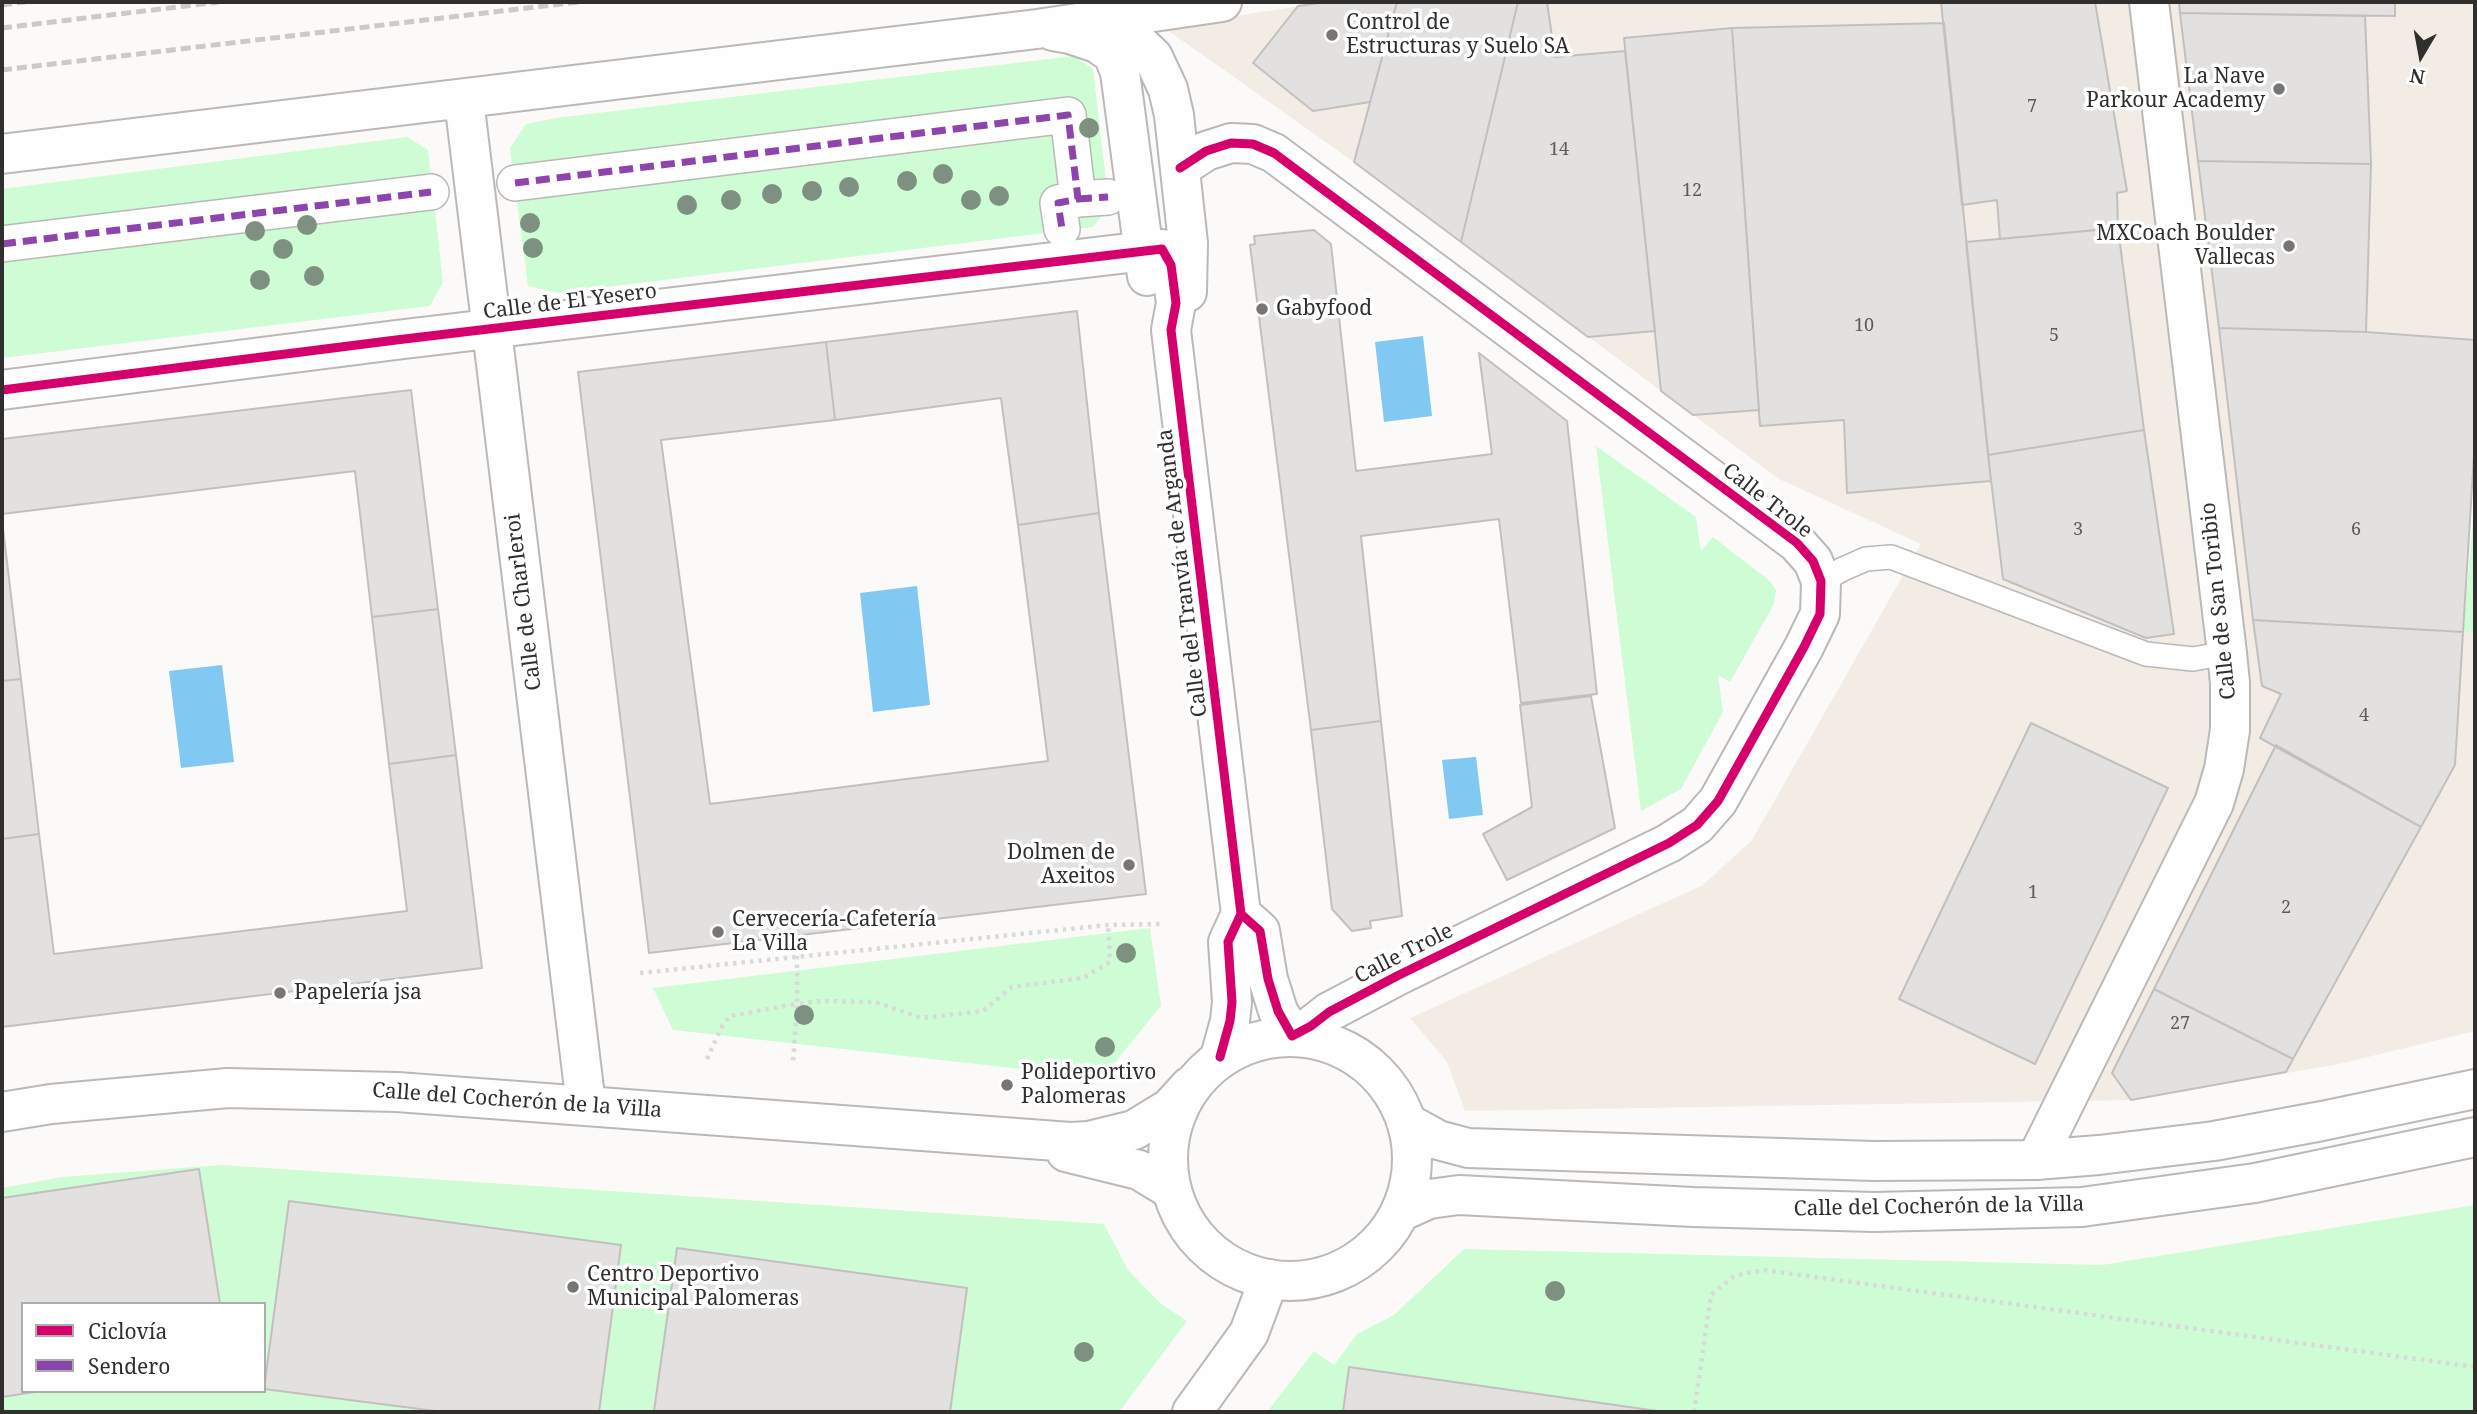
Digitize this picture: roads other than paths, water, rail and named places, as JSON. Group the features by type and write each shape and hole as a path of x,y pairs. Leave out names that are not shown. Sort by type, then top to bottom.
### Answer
{"street":[{"path":"2,154 1037,29 1222,2"},
{"name":"Calle de San Toribio","path":"2036,1160 2214,803 2224,769 2230,730 2227,653 2148,2"},
{"path":"1091,21 1114,27 1133,38 1153,57 1168,89 1180,168 1188,243 1189,284 1185,304 1171,330"},
{"path":"1037,29 1070,34 1097,43 1113,54 1122,84 1144,252"},
{"name":"Calle de Charleroi","path":"464,100 586,1105"},
{"path":"515,183 1068,116 1083,208"},
{"name":"Calle Trole","path":"1180,168 1206,151 1231,143 1253,144 1274,153 1797,543 1813,561 1821,582 1820,614 1804,648 1718,800 1697,825 1669,843 1398,976 1329,1012 1292,1036"},
{"path":"2,244 431,192"},
{"name":"Calle del Tranvía de Arganda","path":"1144,252 1162,249 1171,265 1175,303 1171,330 1241,915 1228,942 1232,1002 1220,1057"},
{"name":"Calle de El Yesero","path":"2,390 1144,252"},
{"path":"1241,915 1260,931 1268,979 1278,1011 1292,1036"},
{"path":"1292,1036 1326,1041 1362,1060 1389,1088 1407,1123 1412,1153 1410,1183 1401,1212 1378,1244 1346,1267 1309,1280 1269,1279 1230,1266 1197,1240 1176,1205 1167,1164 1172,1123 1190,1086 1220,1057 1242,1045 1292,1036"},
{"name":"Calle del Cocherón de la Villa","path":"2,1112 51,1104 228,1088 397,1092 1088,1141 1134,1130 1170,1108 1190,1086"},
{"path":"1407,1123 1438,1140 1479,1149 1874,1161 2036,1160 2214,1141 2475,1088"},
{"name":"Calle del Cocherón de la Villa","path":"1401,1212 1429,1199 1459,1195 1693,1208 1874,1212 2082,1207 2255,1183 2475,1137"},
{"name":"Calle del Cocherón de la Villa","path":"1032,1139 1052,1150 1139,1170 1172,1190"},
{"path":"1192,1412 1249,1333 1269,1279"}],"lane":[{"path":"1821,582 1866,559 1891,557 2146,654 2193,659 2227,653"}],"water":[{"path":"1423,336 1432,416 1384,422 1375,342"},
{"path":"917,586 930,705 873,712 860,593"},
{"path":"222,665 234,762 181,768 169,671"},
{"path":"1476,757 1483,815 1449,819 1442,760"}],"railway":[{"path":"2,5 25,2"},
{"path":"2,28 219,2"},
{"path":"2,70 578,2"}],"place":[{"name":"Control de Estructuras y Suelo SA","path":"1332,35"},
{"name":"La Nave Parkour Academy","path":"2279,89"},
{"name":"MXCoach Boulder Vallecas","path":"2289,246"},
{"name":"Gabyfood","path":"1262,309"},
{"name":"Dolmen de Axeitos","path":"1129,865"},
{"name":"Cervecería-Cafetería La Villa","path":"718,932"},
{"name":"Papelería jsa","path":"280,993"},
{"name":"Polideportivo Palomeras","path":"1007,1085"},
{"name":"Centro Deportivo Municipal Palomeras","path":"573,1287"}]}
